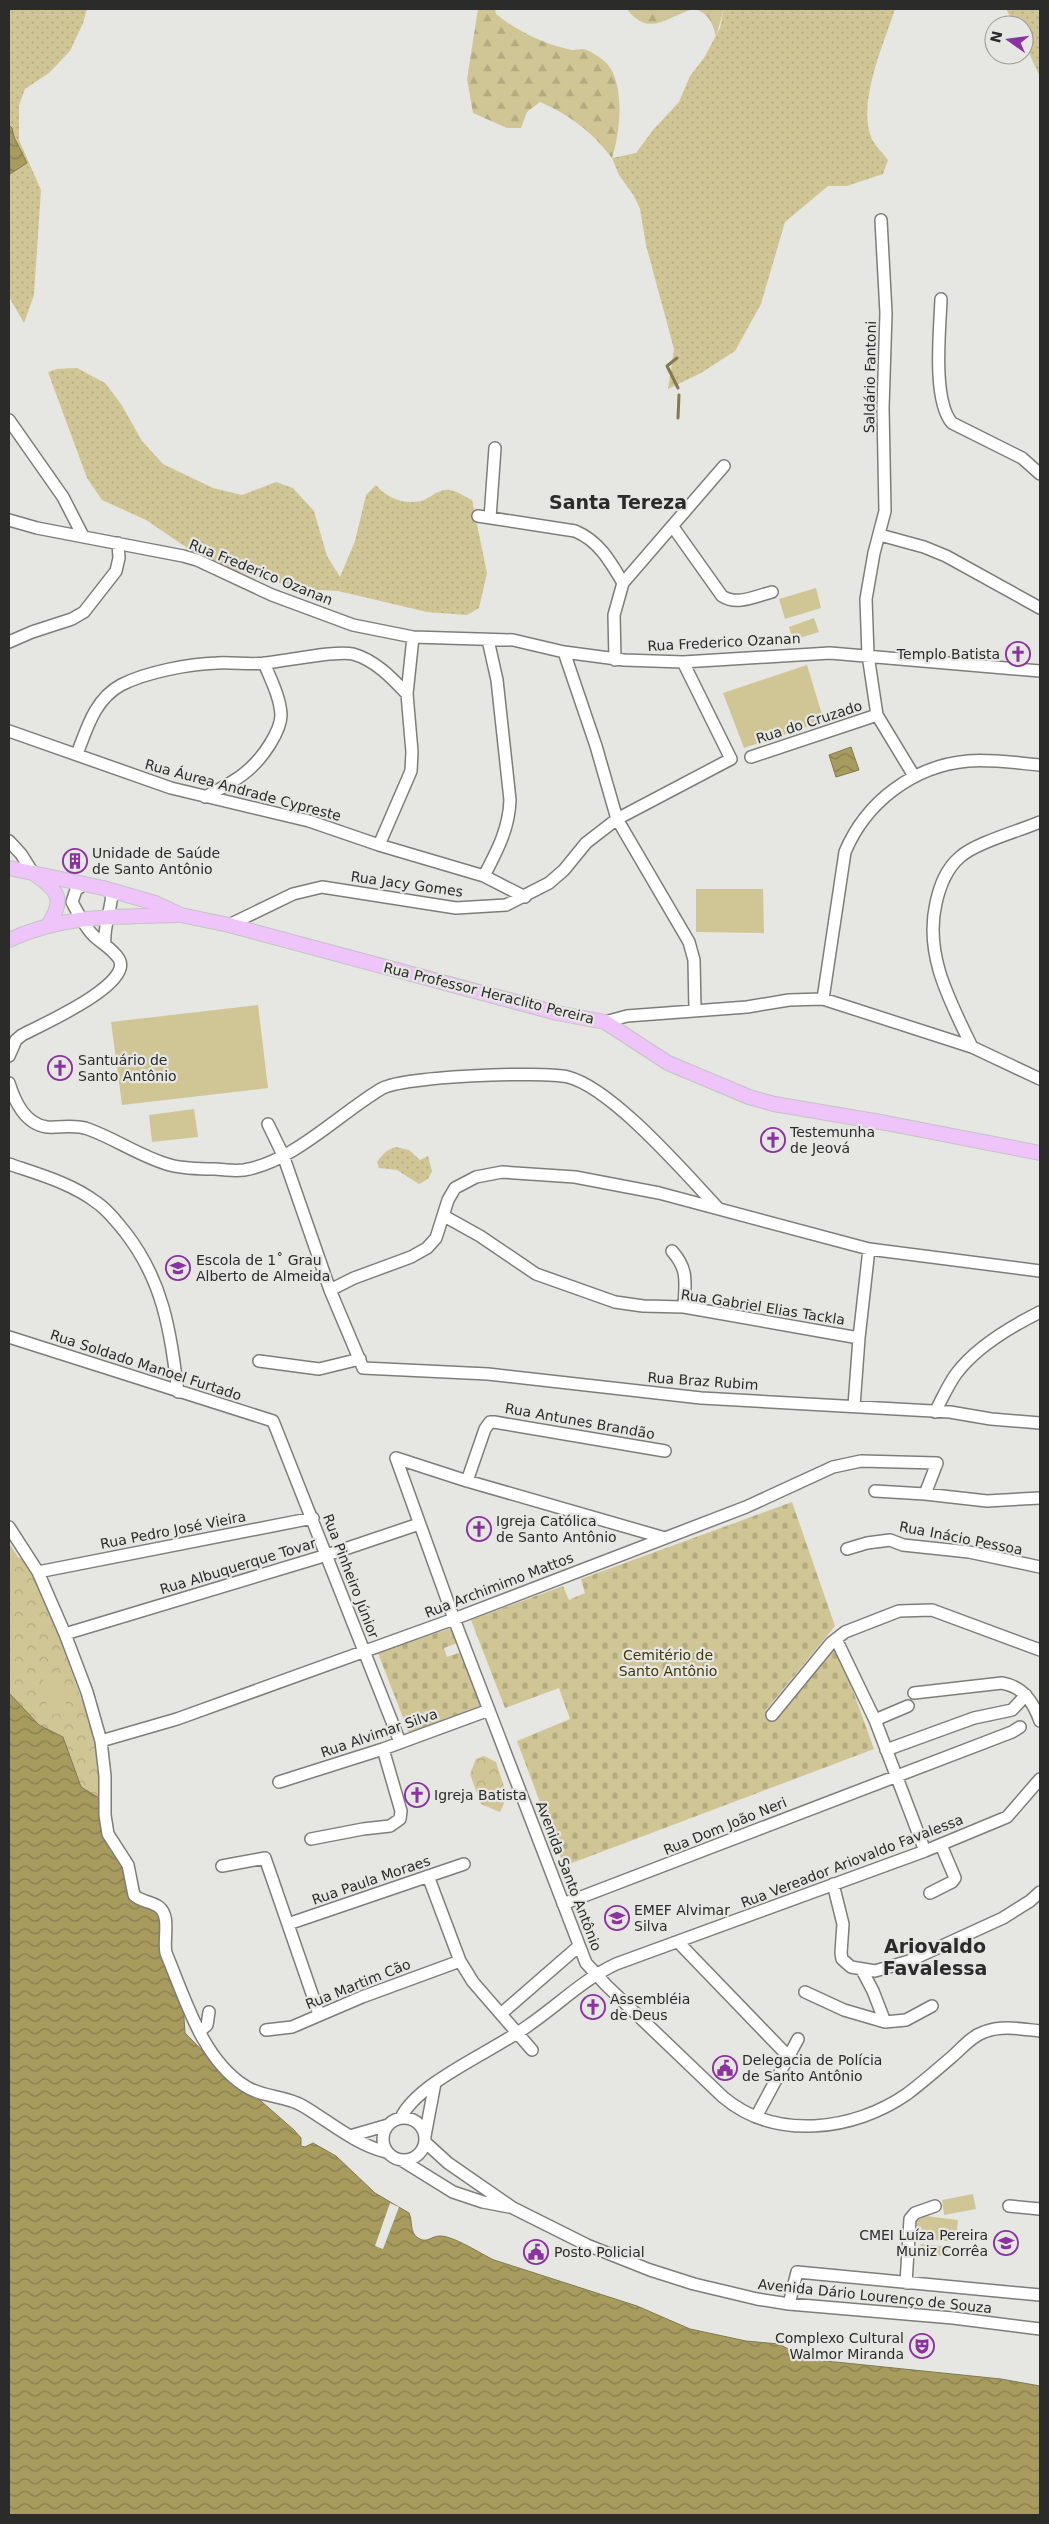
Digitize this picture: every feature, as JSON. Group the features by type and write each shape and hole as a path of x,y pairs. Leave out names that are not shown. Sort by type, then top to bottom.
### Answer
{"main road":[{"name":"Rua Professor Heraclito Pereira","path":"9,868 112,891 155,904 181,915 229,925 557,1013 604,1022"},
{"path":"33,873 50,885 56,893 57,912 49,924"},
{"path":"9,940 49,924 82,919 108,916 181,915"},
{"path":"604,1022 668,1063 749,1097 774,1104 886,1123 1040,1153"}],"street":[{"name":"Saldário Fantoni","path":"878,715 868,655 866,598 874,553 885,511 883,408 886,313 882,220"},
{"path":"942,299 939,355 942,407 946,416 952,423 1022,458 1040,474"},
{"path":"9,420 63,497 83,536"},
{"path":"490,518 495,448"},
{"path":"615,660 614,615 623,583 724,466"},
{"path":"478,516 575,531 587,536 602,550 623,583"},
{"name":"Rua Frederico Ozanan","path":"9,520 198,560 272,596 353,625 412,638 513,640 564,652 615,660 684,662 830,653 868,655 913,662 1040,671"},
{"path":"673,527 722,596 730,601 740,601 772,592"},
{"path":"880,535 924,547 946,556 1040,608"},
{"path":"9,642 32,632 72,619 84,612 116,572 119,558 118,543"},
{"path":"379,845 410,771 412,752 407,694 412,638"},
{"path":"484,876 504,835 509,818 510,800 497,680 488,640"},
{"path":"564,652 596,746 617,819 689,942 694,960 695,1010"},
{"path":"77,754 96,709 121,686 178,668 216,663 264,663 352,654 369,661 390,676 407,694"},
{"name":"Rua Jacy Gomes","path":"229,925 294,894 322,887 456,908 506,905 525,897 549,883 564,870 586,843 617,819 731,758 684,662"},
{"path":"205,797 230,784 258,763 276,735 281,716 276,694 264,663"},
{"path":"878,715 914,776"},
{"name":"Rua do Cruzado","path":"751,757 878,715"},
{"name":"Rua Áurea Andrade Cypreste","path":"9,731 171,788 309,821 379,845 484,876 525,897"},
{"path":"823,999 842,871 851,839 882,798 914,776 940,766 969,761 1040,765"},
{"path":"972,1047 935,959 932,921 939,890 944,875 961,856 1040,822"},
{"path":"9,841 21,854 33,873"},
{"path":"9,1056 16,1040 22,1034 88,999 119,975 122,966 118,958 105,944 93,935 72,902 76,890 83,885"},
{"path":"105,944 104,933 112,891"},
{"name":"Rua Professor Heraclito Pereira","path":"604,1022 627,1016 695,1010 718,1010 789,1000 823,999 972,1047 1040,1079"},
{"path":"9,1083 18,1106 37,1124 48,1127 70,1126 86,1128 147,1157 172,1165 187,1168 245,1170 283,1155 381,1089 396,1083 517,1073 568,1077 587,1084 602,1094 669,1156 718,1208"},
{"path":"268,1124 283,1155 330,1290 362,1363"},
{"path":"9,1164 72,1188 98,1203 138,1249 157,1284 162,1300 171,1338 178,1392"},
{"path":"330,1290 411,1257 427,1248 436,1238 448,1200 455,1188 476,1177 502,1172 575,1177 659,1193 869,1249 1040,1271"},
{"name":"Rua Gabriel Elias Tackla","path":"444,1216 480,1236 536,1274 615,1302 643,1306 684,1307 859,1338"},
{"path":"854,1406 869,1249"},
{"path":"672,1251 682,1262 685,1276 684,1307"},
{"path":"935,1412 956,1375 968,1360 981,1348 1023,1320 1040,1312"},
{"name":"Rua Soldado Manoel Furtado","path":"9,1337 274,1421"},
{"name":"Rua Braz Rubim","path":"259,1361 319,1369 362,1363 488,1374 701,1398 854,1406 1040,1423"},
{"name":"Rua Pinheiro Júnior","path":"274,1421 400,1742"},
{"name":"Rua Antunes Brandão","path":"467,1482 485,1429 490,1422 519,1425 665,1452"},
{"name":"Avenida Santo Antônio","path":"467,1482 396,1458 454,1619 586,1963 723,2097 740,2109 768,2122 800,2126 836,2123 863,2116 907,2093 978,2034 1004,2028 1040,2031"},
{"name":"Rua Archimimo Mattos","path":"101,1741 177,1719 454,1619 746,1507 833,1467 861,1461 937,1463 925,1494"},
{"path":"467,1482 665,1538"},
{"path":"874,1491 925,1494 987,1501 1040,1498"},
{"name":"Rua Pedro José Vieira","path":"38,1572 313,1518"},
{"name":"Rua Albuquerque Tovar","path":"65,1634 327,1555 419,1524"},
{"path":"9,1527 38,1572 65,1634 86,1692 101,1741 107,1794 105,1815 108,1834 128,1865 134,1896 161,1908 164,1914 166,1953 200,2031 217,2059 244,2086 255,2091 290,2098 369,2147 386,2152 394,2158 403,2161 418,2155 425,2139 435,2083"},
{"name":"Rua Inácio Pessoa","path":"847,1549 867,1543 890,1540 903,1545 969,1552 1040,1567"},
{"path":"772,1715 836,1639 845,1632 886,1614 921,1608 944,1613 1040,1650"},
{"path":"836,1639 875,1720 898,1776 924,1851"},
{"path":"914,1693 1002,1683 1016,1687 1026,1694 1040,1721"},
{"path":"886,1750 974,1718 1012,1710 1026,1694"},
{"path":"875,1720 908,1706"},
{"name":"Rua Alvimar Silva","path":"279,1782 383,1749 489,1710"},
{"name":"Rua Dom João Neri","path":"563,1904 707,1850 839,1797 956,1756 1020,1727"},
{"path":"311,1839 363,1828 390,1826 400,1819 397,1797 383,1749"},
{"name":"Rua Vereador Ariovaldo Favalessa","path":"401,2118 411,2101 435,2083 522,2030 596,1974 616,1964 941,1845 1007,1817 1040,1778"},
{"path":"930,1893 952,1882 955,1878 941,1845"},
{"path":"222,1866 265,1858 319,2014"},
{"name":"Rua Paula Moraes","path":"288,1924 464,1864"},
{"path":"428,1876 460,1961 473,1982 502,2013 522,2030 532,2050"},
{"path":"834,1884 843,1924 842,1959 851,1967 862,1970 885,1970 909,1961 1003,1918 1030,1901 1040,1892"},
{"path":"678,1942 788,2056"},
{"path":"502,2013 579,1946"},
{"name":"Rua Martim Cão","path":"266,2030 292,2027 319,2014 460,1961"},
{"path":"862,1970 873,1991 885,2022"},
{"path":"805,1992 844,2010 885,2022 906,2020 932,2006"},
{"path":"200,2031 207,2025 209,2012"},
{"path":"756,2117 798,2039"},
{"path":"350,2136 401,2118 418,2123 425,2139"},
{"path":"386,2152 382,2138 388,2124"},
{"name":"Avenida Dário Lourenço de Souza","path":"425,2139 448,2163 513,2208 587,2245 650,2270 723,2291 789,2304 953,2318 1040,2329"},
{"name":"Avenida Dário Lourenço de Souza","path":"403,2161 454,2192 483,2202 513,2208"},
{"path":"906,2283 910,2219 915,2213 934,2206"},
{"path":"1009,2206 1040,2209"},
{"path":"789,2304 797,2272 1040,2295"}],"green space":[{"path":"9,9 87,9 83,23 70,51 49,73 25,89 19,105 19,140 41,190 34,295 24,323 9,297"},
{"path":"478,9 495,9 496,14 522,32 562,48 585,50 603,60 611,69 619,93 619,121 612,158 597,140 580,125 540,102 527,112 521,128 507,128 473,113 467,79"},
{"path":"627,9 693,9 658,23 650,24 635,18"},
{"path":"695,9 724,9 716,36 709,19 704,13"},
{"path":"724,9 895,9 874,71 870,88 867,120 871,137 888,160 883,174 847,186 828,186 785,222 761,304 735,351 701,373 668,389 674,349 646,245 640,209 634,196 619,175 612,158 636,153 653,130 679,102 690,76 704,58 720,28"},
{"path":"1006,9 1040,9 1040,77 1034,64 1034,15 1009,15"},
{"path":"77,368 105,383 121,404 142,441 163,464 213,488 242,495 276,482 293,488 314,511 327,556 340,577 355,541 366,495 376,485 385,494 402,501 421,501 446,490 472,500 487,573 479,608 467,615 427,612 338,591 301,589 211,564 146,520 102,500 87,478 48,372 57,369"},
{"path":"816,588 821,608 785,619 779,599"},
{"path":"814,618 819,632 793,640 789,627"},
{"path":"807,665 824,721 744,748 723,693"},
{"path":"696,889 763,889 764,933 696,932"},
{"path":"258,1005 268,1088 122,1105 111,1022"},
{"path":"194,1109 198,1137 152,1142 149,1115"},
{"path":"396,1147 409,1150 420,1160 428,1156 432,1171 428,1179 419,1184 397,1170 379,1168 377,1162 381,1157 387,1151"},
{"name":"Cemitério de Santo Antônio","path":"792,1502 835,1626 766,1710 773,1718 836,1644 874,1749 564,1866 517,1741 570,1719 559,1688 505,1708 471,1620 563,1586 569,1600 585,1593 581,1579"},
{"path":"9,1543 18,1557 27,1561 37,1576 96,1739 101,1791 99,1798 81,1787 63,1737 39,1725 9,1693"},
{"path":"457,1626 463,1641 444,1648 447,1657 467,1650 485,1704 409,1733 378,1653"},
{"path":"63,1676 67,1713 48,1715 43,1678"},
{"path":"484,1756 496,1762 507,1796 500,1812 481,1804 470,1774 476,1759"},
{"path":"973,2194 976,2209 944,2215 942,2200"},
{"path":"918,2215 958,2220 956,2242 916,2238"},
{"path":"920,2244 950,2247 944,2255 933,2257 924,2253"}],"water":[{"path":"9,125 27,163 10,174"},
{"path":"851,747 859,770 836,777 829,755"},
{"path":"9,1693 39,1725 63,1737 81,1787 99,1798 102,1820 121,1860 127,1881 159,1912 160,1928 183,2003 185,2033 236,2085 254,2095 294,2130 301,2138 301,2146 305,2147 313,2143 336,2156 375,2193 409,2213 413,2233 421,2240 440,2236 453,2239 494,2260 637,2306 690,2329 746,2341 779,2344 803,2357 816,2360 1001,2379 1040,2386 1040,2515 9,2515"}],"pier":[{"path":"390,2203 399,2207 383,2249 375,2246"}],"waterway":[{"path":"677,358 667,366 678,388"},
{"path":"678,418 679,395"}],"place":[{"name":"Templo Batista","path":"1018,654"},
{"name":"Unidade de Saúde de Santo Antônio","path":"75,861"},
{"name":"Santuário de Santo Antônio","path":"60,1068"},
{"name":"Testemunha de Jeová","path":"773,1140"},
{"name":"Escola de 1˚ Grau Alberto de Almeida","path":"178,1268"},
{"name":"Igreja Católica de Santo Antônio","path":"479,1529"},
{"name":"Igreja Batista","path":"417,1795"},
{"name":"EMEF Alvimar Silva","path":"617,1918"},
{"name":"Assembléia de Deus","path":"593,2007"},
{"name":"Delegacia de Polícia de Santo Antônio","path":"725,2068"},
{"name":"CMEI Luíza Pereira Muniz Corrêa","path":"1006,2243"},
{"name":"Posto Policial","path":"536,2252"},
{"name":"Complexo Cultural Walmor Miranda","path":"922,2346"}],"district":[{"name":"Santa Tereza","path":"618,502"},
{"name":"Ariovaldo Favalessa","path":"935,1957"}]}
